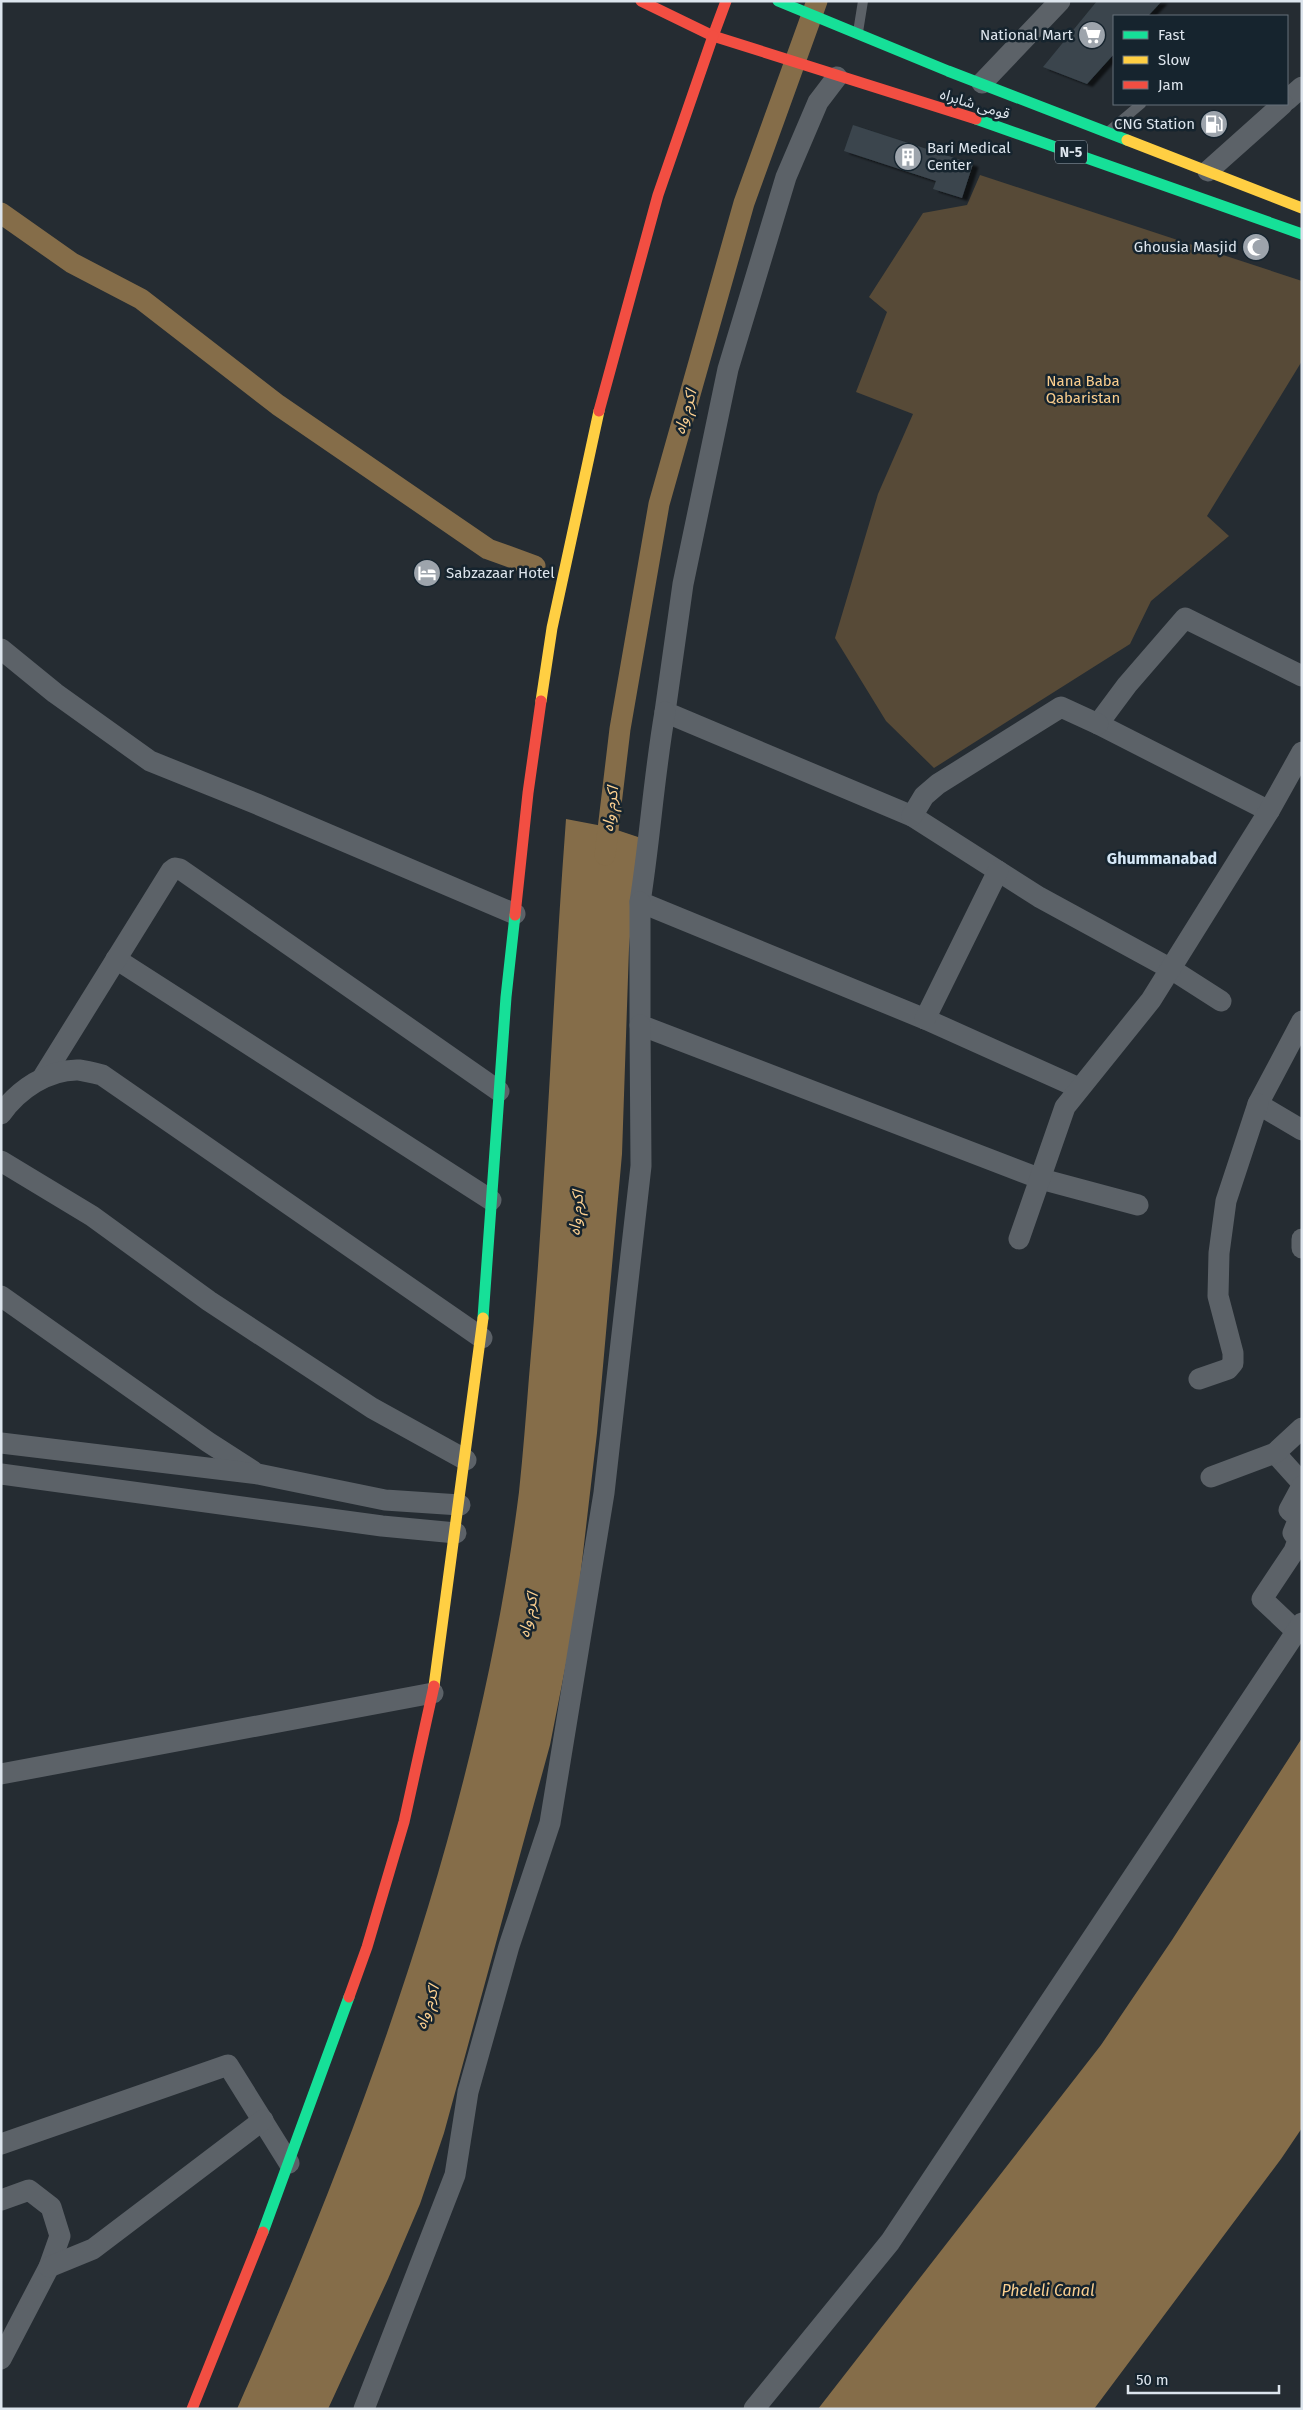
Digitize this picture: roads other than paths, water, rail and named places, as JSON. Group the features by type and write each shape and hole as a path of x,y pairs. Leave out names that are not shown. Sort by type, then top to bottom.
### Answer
{"main road":[{"name":"قومی شاہراہ","path":"641,1 713,36 837,77 998,126 1302,234"},
{"path":"192,2409 289,2163 367,1947 404,1822 433,1693 482,1338 499,1091 515,914 528,793 552,628 589,449 610,363 658,195 726,1"},
{"name":"قومی شاہراہ","path":"778,1 1302,208"},
{"path":"1130,173 1139,144"}],"street":[{"path":"982,83 1060,1"},
{"path":"364,2409 455,2175 468,2092 509,1946 550,1823 604,1492 641,1166 640,902 650,834 656,763 683,584 728,369 786,176 818,102 837,77"},
{"path":"1288,99 1302,87"},
{"path":"1208,171 1282,105"},
{"path":"1098,724 1126,685 1185,618 1302,676"},
{"path":"1,649 55,692 150,761 258,804 515,914"},
{"path":"912,816 924,796 938,784 1061,707 1269,811"},
{"path":"664,712 912,816 1038,897 1171,969 1221,1001"},
{"path":"1020,1239 1065,1107 1151,1000 1269,811 1302,752"},
{"path":"1,1114 9,1104 43,1077 171,871 175,868 499,1091"},
{"path":"925,1019 998,871"},
{"path":"640,902 925,1019 1079,1088"},
{"path":"116,959 491,1200"},
{"path":"1199,1379 1228,1369 1233,1363 1233,1353 1218,1296 1220,1253 1226,1201 1258,1104 1302,1021"},
{"path":"640,1025 1041,1179 1138,1205"},
{"path":"43,1077 78,1070 102,1074 482,1338"},
{"path":"1258,1104 1302,1130"},
{"path":"1,1161 92,1216 208,1301 372,1408 466,1460"},
{"path":"1302,1239 1302,1248"},
{"path":"1,1296 208,1442 258,1474"},
{"path":"1211,1477 1275,1453 1302,1428"},
{"path":"2,1443 258,1474 385,1500 460,1505"},
{"path":"754,2409 890,2242 1299,1628 1262,1599 1294,1551 1298,1540 1293,1533 1299,1518 1289,1510 1302,1485 1275,1453"},
{"path":"1,1474 372,1525 456,1533"},
{"path":"1,1774 433,1693"},
{"path":"1,2144 228,2064 289,2163"},
{"path":"49,2267 93,2250 263,2120"},
{"path":"1,2200 29,2190 51,2207 60,2236 49,2267 1,2359"}],"lane":[{"path":"858,33 863,1"},
{"path":"1108,132 1140,105"}],"water":[{"path":"566,819 608,827 641,838 635,879 629,948 622,1154 597,1433 576,1613 550,1745 444,2133 420,2204 388,2279 328,2409 237,2409 285,2299 330,2188 372,2075 411,1960 446,1845 476,1728 501,1610 519,1492 535,1307"},
{"name":"Pheleli Canal","path":"1302,1738 1302,2128 1281,2159 1094,2409 818,2409 1101,2045 1172,1940"}],"waterway":[{"name":"اکرم واہ","path":"605,855 620,729 659,504 744,203 817,1"},
{"path":"1,213 72,263 141,299 278,405 488,549 535,566"}],"place":[{"name":"National Mart","path":"1092,35"},
{"name":"CNG Station","path":"1214,124"},
{"name":"Bari Medical Center","path":"908,157"},
{"name":"Ghousia Masjid","path":"1256,247"},
{"name":"Sabzazaar Hotel","path":"427,573"}],"district":[{"name":"Ghummanabad","path":"1162,858"}],"park label":[{"name":"Nana Baba Qabaristan","path":"1083,390"}]}
